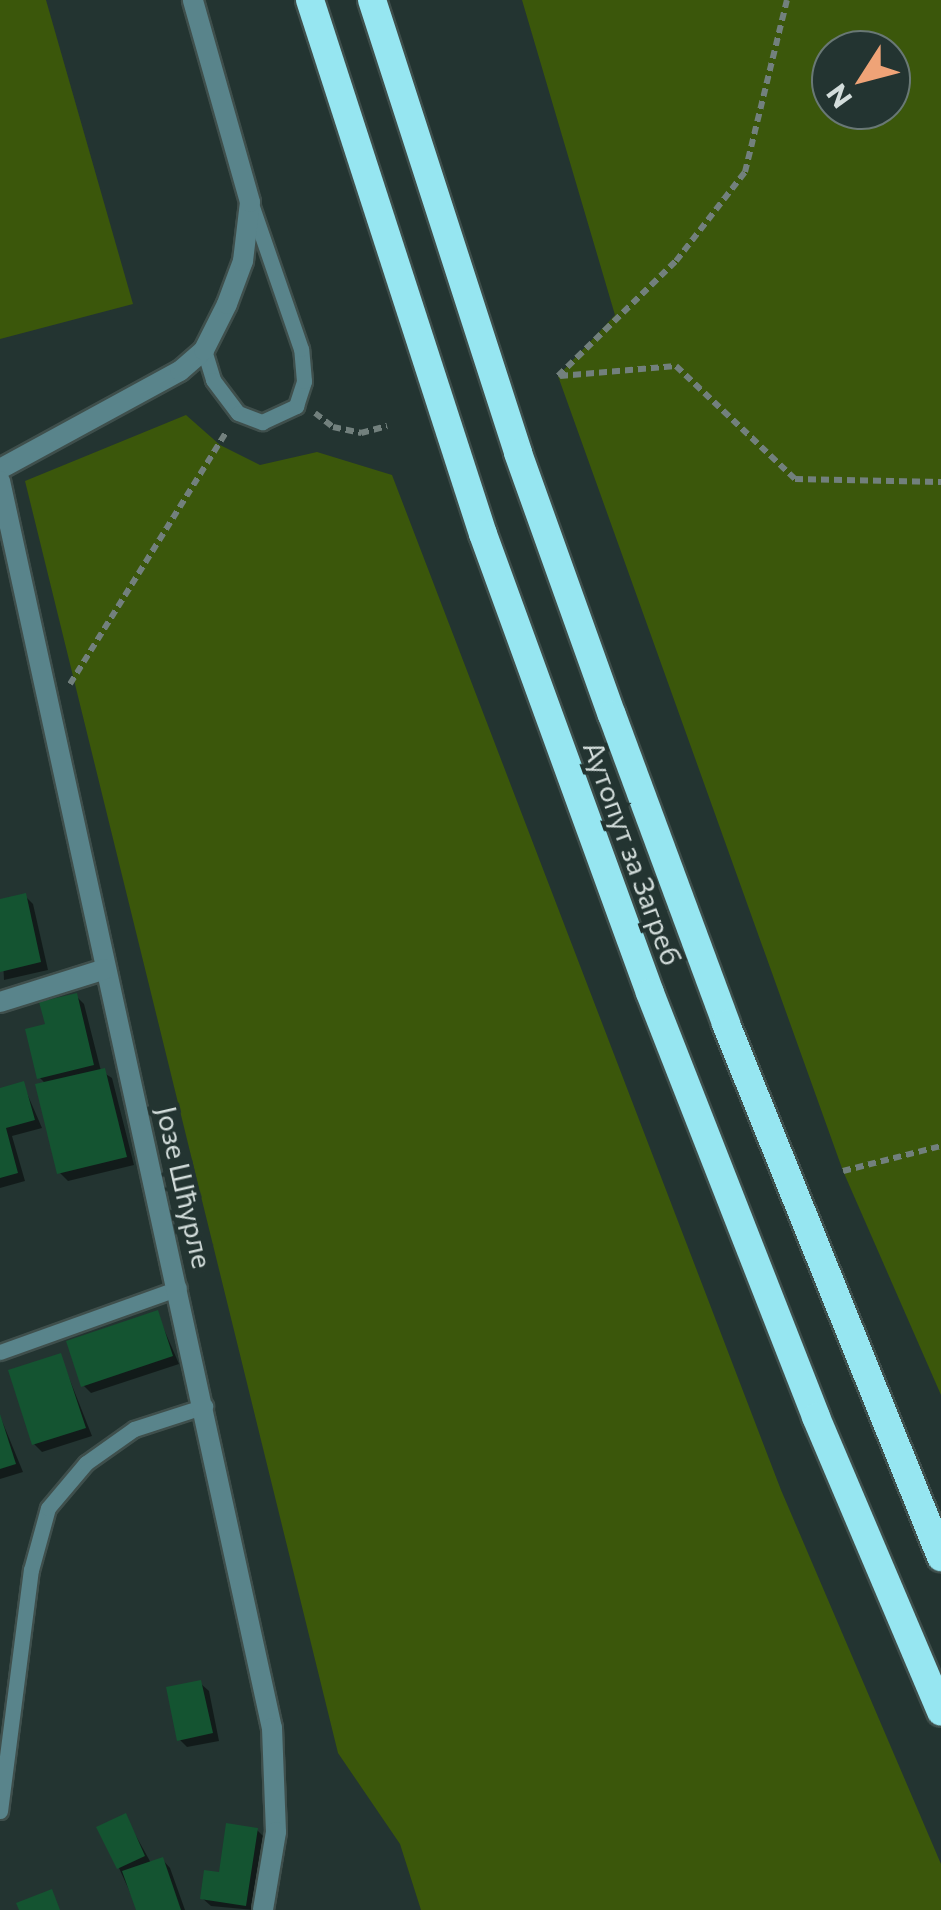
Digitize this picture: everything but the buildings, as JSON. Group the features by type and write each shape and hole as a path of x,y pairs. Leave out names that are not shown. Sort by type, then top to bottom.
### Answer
{"highway":[{"name":"Аутопут за Загреб","path":"310,0 415,333 570,777 708,1149 941,1712"},
{"name":"Аутопут за Загреб","path":"372,0 506,417 619,733 726,1024 941,1557"}],"street":[{"path":"0,469 132,402 204,350 243,261 250,202 192,0"},
{"name":"Јозе Шћурле","path":"0,481 105,969 180,1288 272,1728 276,1832 263,1910"},
{"path":"0,1002 105,969"}],"lane":[{"path":"204,350 220,394 238,414 274,420 299,399 301,349 250,202"},
{"path":"0,1352 180,1288"},
{"path":"0,1811 31,1570 48,1508 86,1464 134,1429 204,1406"}],"path":[{"path":"787,0 745,172 676,261 558,376 676,366 794,479 941,482"},
{"path":"299,399 332,427 361,433 387,426"},
{"path":"50,716 238,414"},
{"path":"843,1172 941,1146"}],"green space":[{"path":"0,0 46,0 133,304 0,339"},
{"path":"522,0 941,0 941,1395 843,1171 558,376 615,315"},
{"path":"186,415 220,445 260,465 317,452 392,475 781,1490 941,1864 941,1910 421,1910 400,1844 338,1753 25,481"}]}
